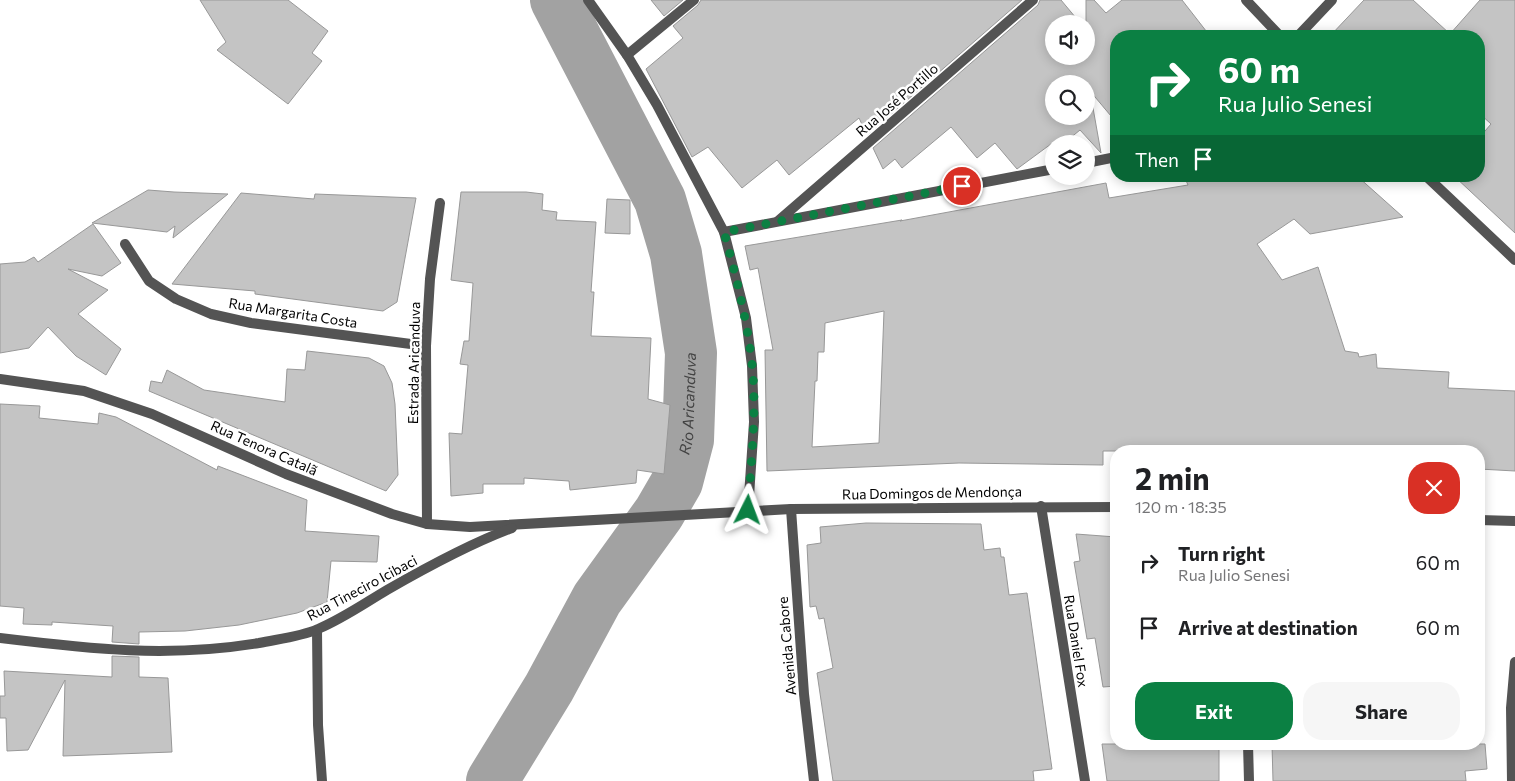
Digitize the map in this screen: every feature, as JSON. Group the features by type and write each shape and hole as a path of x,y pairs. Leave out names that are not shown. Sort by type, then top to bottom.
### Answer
{"street":[{"path":"588,0 627,55 699,182 724,232 746,318 752,366 754,422 748,510"},
{"path":"627,55 694,0"},
{"name":"Rua José Portillo","path":"778,221 1033,0"},
{"path":"1246,0 1274,30"},
{"path":"1304,30 1332,0"},
{"path":"1095,160 1110,158"},
{"path":"724,232 1045,171"},
{"path":"1432,182 1515,260"},
{"name":"Estrada Aricanduva","path":"427,524 426,346 430,279 440,203"},
{"name":"Rua Margarita Costa","path":"125,244 149,281 176,299 211,314 251,323 426,346"},
{"name":"Rua Tenora Catalã","path":"0,379 84,390 152,414 332,492 392,514 427,524 470,527 520,524"},
{"name":"Rua Daniel Fox","path":"1041,506 1085,781"},
{"name":"Rua Domingos de Mendonça","path":"520,524 791,508 1110,507"},
{"name":"Avenida Cabore","path":"791,508 804,694 814,781"},
{"path":"1485,520 1515,521"},
{"name":"Rua Tineciro Icibaci","path":"0,638 90,648 156,652 220,649 288,638 317,630 436,564 491,536 520,524"},
{"path":"317,630 318,725 322,781"},
{"path":"1512,781 1511,708 1515,662"},
{"path":"1248,750 1249,781"}],"building":[{"path":"200,0 288,0 328,31 312,53 322,61 288,104 217,50 226,42"},
{"path":"651,0 683,0 664,16"},
{"path":"701,0 1022,0 867,135 859,118 789,175 777,160 742,188 708,147 692,157 646,69 683,38 673,26 698,5"},
{"path":"1040,0 1061,0 1074,15 1045,15 1045,65 1095,65 1095,15 1086,15 1086,0 1094,0 1106,13 1122,0 1182,0 1205,30 1110,30 1110,115 1095,97 1095,75 1045,75 1045,125 1095,125 1095,119 1101,153 1095,146 1095,135 1085,135 1080,130 1074,135 1045,135 1045,148 1017,169 995,143 977,158 951,127 902,168 895,159 883,169 873,148 1038,5"},
{"path":"1364,0 1413,0 1446,30 1336,30"},
{"path":"1480,0 1515,0 1515,233 1460,182 1485,182 1485,131 1491,124 1485,118 1485,30 1454,30"},
{"path":"1187,182 1364,182 1403,217 1310,234 1294,219 1257,244 1282,280 1318,267 1345,351 1358,353 1359,357 1376,354 1377,368 1449,372 1448,388 1515,391 1515,471 1485,469 1485,445 1110,445 1110,451 1103,451 1103,465 959,463 767,471 765,350 773,350 758,268 750,270 745,246 902,220 900,221 1106,183 1109,198 1188,185","holes":["884,311 879,443 812,447 818,352 824,352 825,323"]},
{"path":"148,190 228,194 173,238 175,226 167,232 92,223"},
{"path":"461,192 526,192 543,194 542,210 557,212 556,220 596,222 591,292 594,292 591,336 651,338 648,399 670,405 664,474 637,470 636,483 570,490 569,481 524,478 524,484 483,484 483,493 451,496 449,433 462,434 468,365 460,364 464,341 469,341 473,283 451,280"},
{"path":"241,193 314,199 315,194 416,198 397,302 383,311 255,294 255,291 172,284"},
{"path":"607,199 630,200 630,234 605,233"},
{"path":"93,224 121,263 102,276 68,269 108,290 78,314 121,349 106,375 76,356 48,327 29,348 0,353 0,264 25,262 34,257 38,262"},
{"path":"307,351 369,358 384,366 392,383 395,404 398,475 386,491 149,391 151,381 162,383 167,370 204,390 285,402 287,369 305,370"},
{"path":"0,404 40,406 39,418 98,424 99,413 116,417 217,470 218,466 307,500 305,531 379,536 377,562 331,561 327,602 297,613 239,625 185,631 139,632 139,644 112,642 113,626 52,622 52,625 23,624 24,608 0,606"},
{"path":"866,523 981,524 984,550 1000,548 1001,557 1004,557 1009,595 1027,593 1052,769 1033,771 1034,781 833,781 817,673 833,668 824,618 819,619 816,606 810,607 807,545 821,543 820,527"},
{"path":"1076,534 1110,537 1110,686 1103,687 1095,638 1087,639 1074,562 1080,561"},
{"path":"112,656 139,657 139,677 168,678 172,752 63,756 65,680 28,750 7,751 6,718 0,718 0,696 5,696 4,671 112,677"},
{"path":"1102,744 1110,744 1110,750 1219,750 1219,781 1107,781"},
{"path":"1485,744 1487,769 1465,771 1466,781 1273,781 1272,750 1485,750"}],"waterway":[{"name":"Rio Aricanduva","path":"492,781 549,688 597,599 659,513 677,482 688,440 691,353 676,254 660,200 556,0"}],"route":[{"path":"748,510 754,422 752,366 746,318 724,232 962,186"}]}
